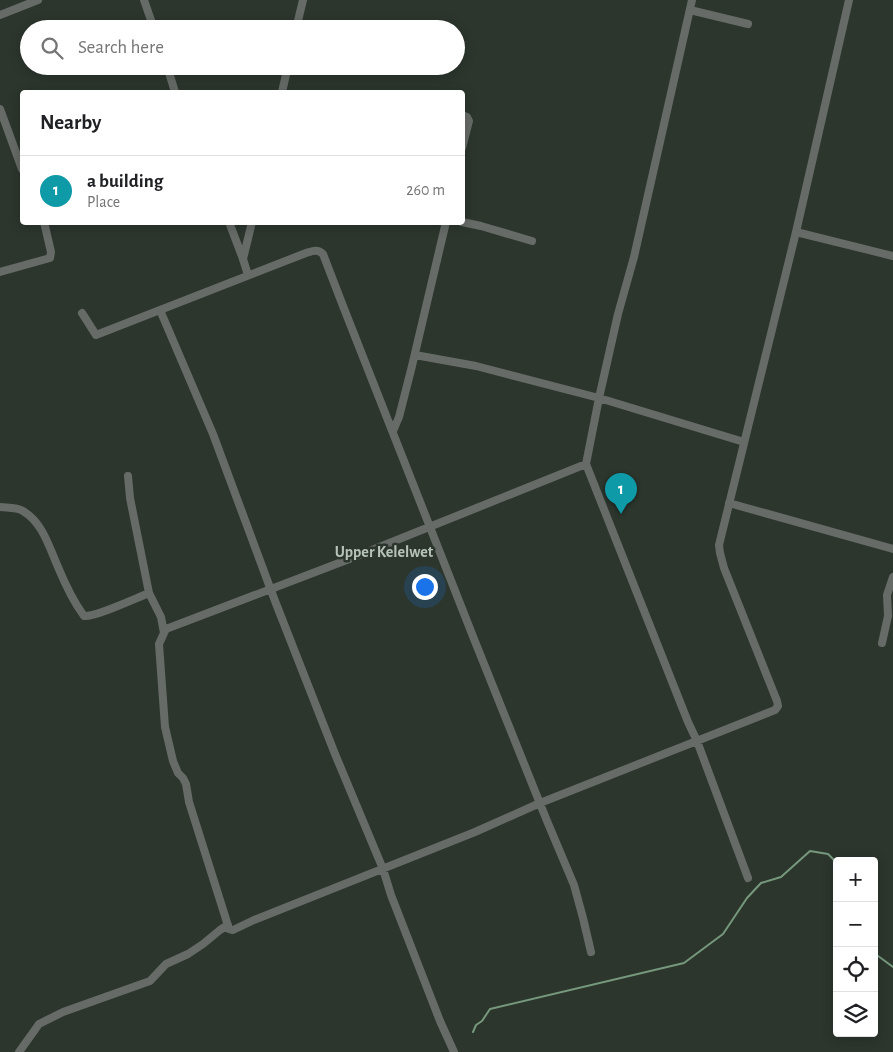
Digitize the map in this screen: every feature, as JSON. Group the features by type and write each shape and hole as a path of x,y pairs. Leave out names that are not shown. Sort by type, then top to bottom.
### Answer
{"street":[{"path":"0,15 38,0"},
{"path":"144,0 151,20"},
{"path":"298,20 303,0"},
{"path":"692,0 634,257 618,314 586,464 697,741 748,878"},
{"path":"586,464 352,558 166,629 158,644 165,727 173,761 186,784 189,802 230,929 233,930 475,832 540,803 768,713 775,710 778,706 724,568 719,545 796,232 849,0"},
{"path":"690,10 748,24"},
{"path":"170,75 175,90"},
{"path":"282,90 286,75"},
{"path":"0,109 20,164"},
{"path":"465,116 469,118 465,136"},
{"path":"465,223 532,241"},
{"path":"0,272 50,258 51,252 45,225"},
{"path":"230,225 244,259 248,275"},
{"path":"244,259 251,225"},
{"path":"393,432 399,417 415,355 445,225"},
{"path":"796,232 893,256"},
{"path":"82,313 96,335 314,251 320,251 324,254 430,527 574,884 591,952"},
{"path":"160,310 213,434 270,589 383,869 454,1052"},
{"path":"415,355 476,366 599,398 744,442"},
{"path":"128,476 130,498 149,593 161,616 164,633"},
{"path":"729,504 893,549"},
{"path":"0,507 22,510 39,527 44,534 57,567 73,599 84,616 102,612 149,593"},
{"path":"882,643 888,616 887,595 893,577"},
{"path":"19,1052 39,1024 63,1012 143,984 150,980 166,964 188,954 228,925"}],"waterway":[{"path":"473,1032 476,1025 482,1021 490,1009 684,963 723,934 747,898 761,883 781,877 810,851 828,854 833,859"},
{"path":"878,956 893,967"}],"place":[{"name":"a building","path":"621,514"}],"district":[{"name":"Upper Kelelwet","path":"384,551"}]}
